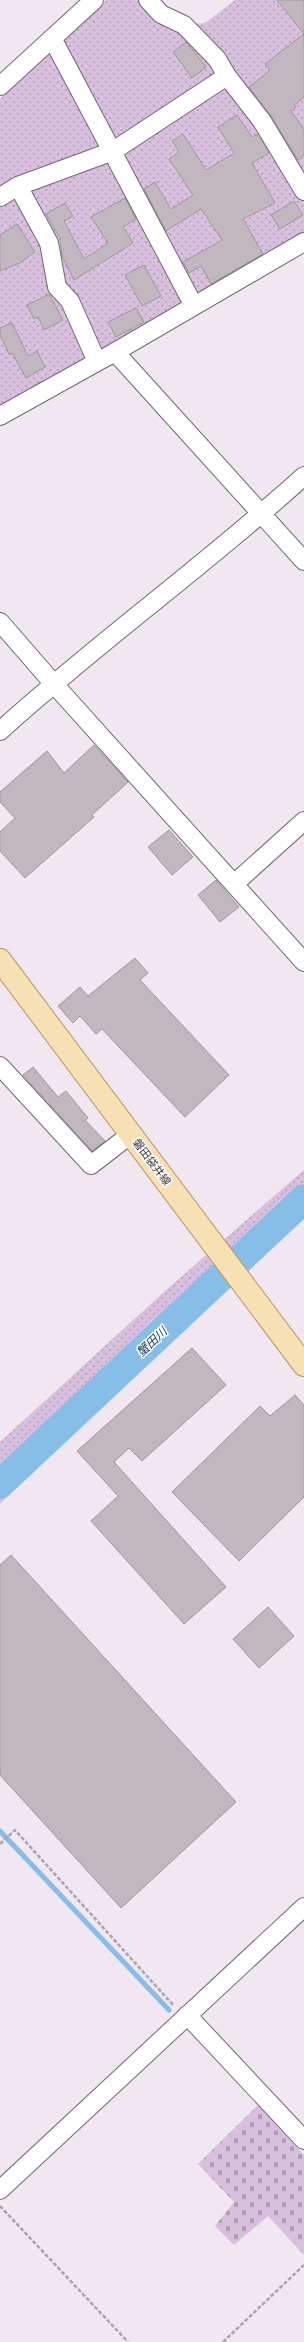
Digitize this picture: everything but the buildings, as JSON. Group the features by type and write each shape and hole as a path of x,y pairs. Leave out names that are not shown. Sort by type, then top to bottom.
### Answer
{"main road":[{"name":"磐田袋井線","path":"0,960 304,1365"}],"street":[{"path":"0,86 94,0"},
{"path":"148,0 161,14 184,25 217,59 227,76 262,121 304,191"},
{"path":"52,38 194,306"},
{"path":"0,197 18,186 113,151 227,76"},
{"path":"18,186 49,243 57,287 70,301 97,362"},
{"path":"0,416 115,352 304,242"},
{"path":"115,352 304,561"},
{"path":"0,731 53,683 261,514 304,476"},
{"path":"0,622 304,962"},
{"path":"234,884 304,822"},
{"path":"0,1066 91,1165 131,1134"},
{"path":"0,2190 304,1907"},
{"path":"186,2017 304,2140"}],"path":[{"path":"0,1844 16,1830 186,2017"},
{"path":"0,2205 128,2342"},
{"path":"223,2342 304,2265"}],"green space":[{"path":"106,0 154,0 184,25 205,23 235,0 304,0 304,241 0,410 0,99"},
{"path":"304,1170 304,1216 178,1326 0,1504 0,1442 165,1291"},
{"path":"258,2105 304,2155 304,2255 268,2216 234,2245 215,2226 234,2202 198,2164"}],"waterway":[{"name":"蟹田川","path":"0,1484 304,1199"},
{"path":"0,1831 169,2010"}]}
